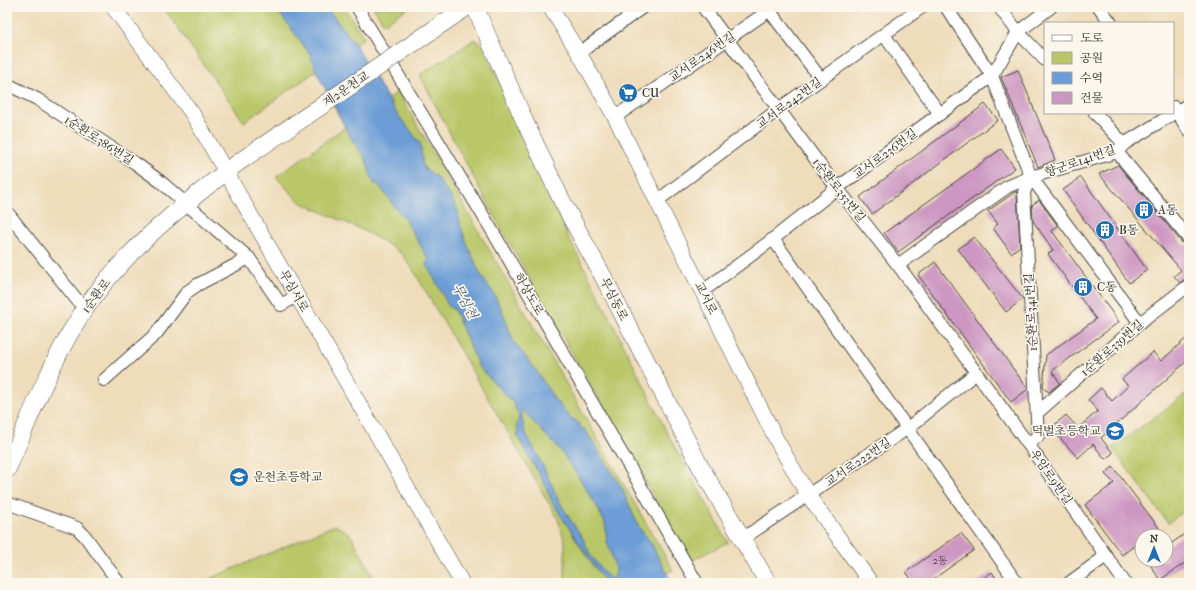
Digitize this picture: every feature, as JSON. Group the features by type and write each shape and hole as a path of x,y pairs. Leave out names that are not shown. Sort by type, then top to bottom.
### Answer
{"main road":[{"name":"제2운천교","path":"239,162 467,7"},
{"name":"무심동로","path":"475,7 524,122 562,201 605,280 700,466 768,583"},
{"name":"1순환로","path":"7,470 47,378 70,333 114,271 150,233 239,162"}],"street":[{"name":"무심서로","path":"113,7 192,113 462,583"},
{"name":"하상도로","path":"357,7 493,232 697,583"},
{"name":"교서로","path":"550,7 579,53 615,117 776,439 808,495 871,583"},
{"path":"579,53 643,7"},
{"name":"1순환로353번길","path":"703,7 836,188 898,265 976,373"},
{"name":"교서로242번길","path":"657,201 821,79 922,7"},
{"path":"946,7 992,76 1031,178 1140,323"},
{"path":"1000,7 1018,32 1044,59"},
{"path":"992,76 1018,32 1050,7"},
{"path":"1099,7 1110,22"},
{"name":"교서로246번길","path":"615,117 772,8 821,79"},
{"path":"884,35 940,114"},
{"name":"교서로236번길","path":"703,291 773,239 836,188 992,76"},
{"name":"1순환로386번길","path":"7,84 37,99 135,163 161,182 249,258 281,305 297,296"},
{"name":"향군로141번길","path":"1175,109 1189,104"},
{"path":"1175,109 1189,131"},
{"path":"1096,114 1189,239"},
{"name":"향군로141번길","path":"898,265 1007,187 1121,148 1168,114"},
{"name":"1순환로341번길","path":"1028,444 1038,436 1024,192 1031,178"},
{"path":"7,212 85,310"},
{"path":"773,239 1017,583"},
{"path":"104,380 156,334 187,292 197,285 249,258"},
{"name":"1순환로339번길","path":"1036,413 1140,323 1189,285"},
{"name":"교서로222번길","path":"742,539 908,428 976,373"},
{"name":"우암로9번길","path":"976,373 1028,444 1125,583"},
{"path":"7,503 77,528 85,536 119,583"},
{"path":"1068,583 1106,556"}],"green space":[{"path":"163,7 275,7 310,54 316,71 244,122"},
{"path":"326,7 344,7 364,38 355,44"},
{"path":"373,7 409,7 384,24"},
{"path":"475,39 483,45 544,177 568,237 672,442 728,542 691,561 501,228 420,75"},
{"path":"398,92 673,570 666,573 651,543 638,526 622,488 584,428 581,430 579,423 570,417 555,400 535,369 513,341 504,315 494,294 481,276 467,244 460,224 458,211 437,178 423,167 420,143 395,111 389,98"},
{"path":"345,127 350,137 365,158 378,184 404,218 429,260 427,263 449,307 454,309 479,367 514,404 519,417 517,424 518,438 544,483 553,503 589,560 607,583 565,583 565,543 558,519 411,266 402,254 358,228 300,202 276,177"},
{"path":"1189,392 1189,507 1168,523 1112,448"},
{"path":"521,408 560,450 596,505 605,523 607,541 616,570 614,582 604,573 591,556 582,537 558,499 524,430"},
{"path":"335,525 350,534 377,583 200,583"}],"water":[{"name":"무심천","path":"275,7 326,7 355,44 395,111 420,143 423,167 437,178 451,197 458,211 460,224 467,244 481,276 494,294 504,315 513,341 535,369 555,400 570,417 579,423 581,429 584,428 622,488 638,526 651,543 672,583 607,583 600,575 553,503 544,483 518,437 517,424 519,417 514,404 479,367 454,309 449,307 426,263 429,260 404,218 378,184 374,184 365,158 350,137 316,71 310,54","holes":["521,409 560,450 580,479 605,523 607,541 616,570 614,581 604,573 591,556 582,537 558,499 524,430"]}],"building":[{"path":"1018,70 1055,160 1038,167 1001,77"},
{"path":"985,104 998,120 872,214 860,197"},
{"path":"1001,149 1015,168 898,252 884,233"},
{"name":"A동","path":"1118,165 1183,244 1189,246 1189,278 1187,277 1180,283 1174,276 1181,270 1099,174"},
{"name":"B동","path":"1081,177 1147,270 1129,283 1063,190"},
{"path":"1017,192 1020,246 1011,253 993,228 998,224 988,211"},
{"name":"C동","path":"1039,200 1058,226 1052,231 1119,322 1052,371 1060,383 1049,392 1043,388 1046,355 1096,319 1048,254 1053,250 1033,221 1032,205"},
{"path":"974,237 1023,299 1006,312 958,249"},
{"path":"935,262 1028,389 1011,402 918,275"},
{"path":"1189,336 1189,359 1101,438 1113,453 1105,459 1093,444 1078,458 1051,428 1066,415 1078,428 1098,411 1088,400 1101,388 1112,401 1128,386 1122,379 1153,352 1161,361"},
{"path":"1113,467 1159,528 1134,528 1134,546 1122,555 1085,505 1114,483 1105,474"},
{"path":"1189,531 1189,560 1160,580 1152,568 1174,568 1174,541"},
{"path":"961,533 974,550 928,583 914,583 906,572"},
{"path":"992,572 999,583 976,583"}],"place":[{"name":"CU","path":"628,93"},
{"name":"A동","path":"1144,210"},
{"name":"B동","path":"1105,230"},
{"name":"C동","path":"1083,287"},
{"name":"덕벌초등학교","path":"1115,431"},
{"name":"운천초등학교","path":"239,477"}]}
